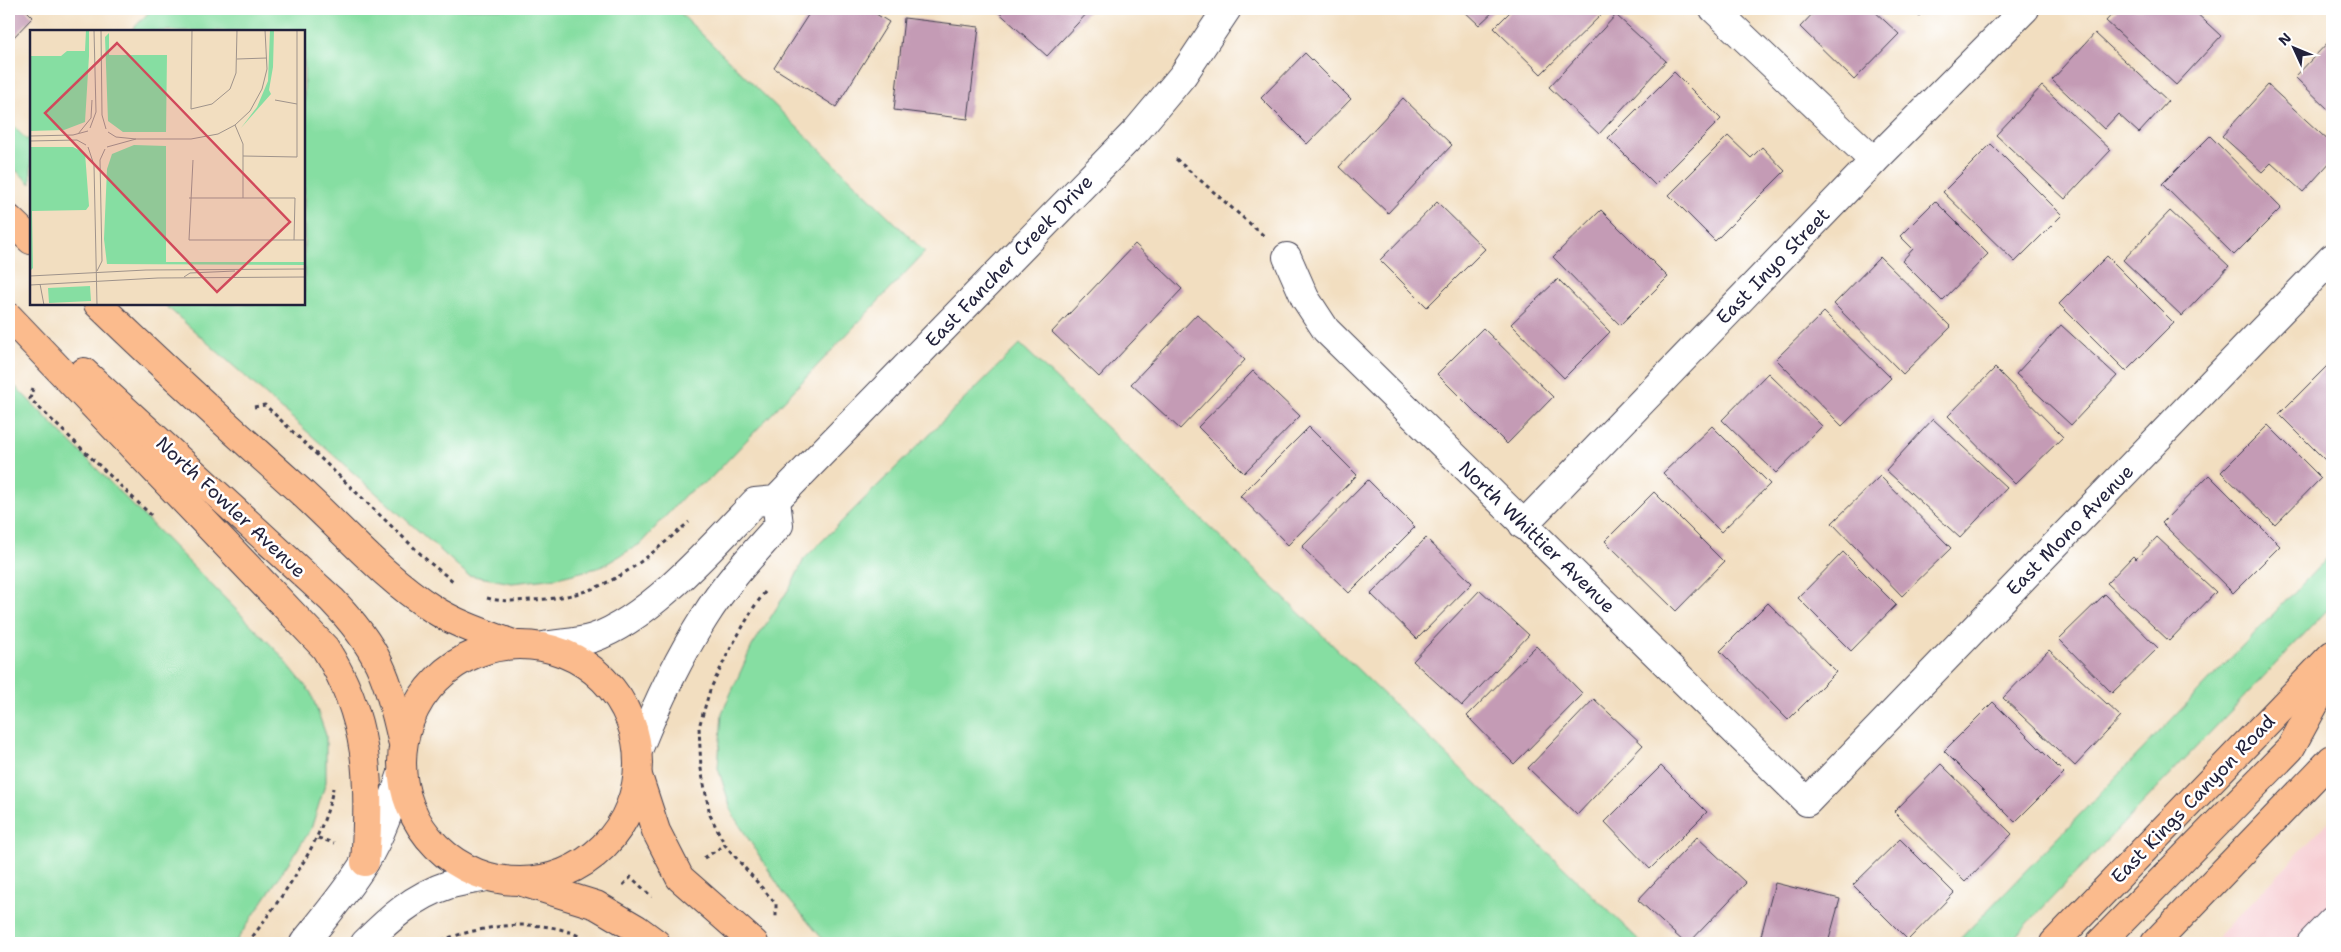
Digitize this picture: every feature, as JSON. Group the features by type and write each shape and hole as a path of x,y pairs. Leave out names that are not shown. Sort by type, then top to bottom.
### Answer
{"main road":[{"path":"9,219 30,239"},
{"path":"99,305 177,380 328,516 390,578 434,610 475,630 513,644"},
{"name":"North Fowler Avenue","path":"9,308 96,382 332,600 357,626 372,648 384,674 395,705 402,741"},
{"path":"9,317 325,648 341,672 354,708 365,754 369,792 365,862"},
{"path":"519,882 554,876 585,862 611,839 629,810 638,776 639,748 623,703 602,677 575,657 544,646 513,644 482,650 454,664 430,684 412,711 402,741 401,776 410,810 429,840 454,863 486,877 519,882 596,904 638,929 656,943"},
{"name":"East Kings Canyon Road","path":"2054,943 2332,655"},
{"path":"2100,943 2290,749 2332,672"},
{"path":"2155,943 2332,759"},
{"path":"638,776 656,831 680,878 754,943"}],"street":[{"name":"East Fancher Creek Drive","path":"776,500 1137,130 1183,75 1227,9"},
{"path":"1714,9 1874,161"},
{"name":"East Inyo Street","path":"1523,525 1874,161 2025,9"},
{"name":"North Whittier Avenue","path":"1287,257 1304,298 1326,330 1807,802"},
{"name":"East Mono Avenue","path":"1807,802 2332,258"},
{"path":"544,646 592,639 628,621 662,594 755,502 776,500 779,525 730,582 704,617 656,706 639,748"},
{"path":"304,943 334,907 365,862 388,816 401,776"},
{"path":"365,943 394,914 424,896 448,885 486,877"},
{"path":"2311,943 2332,921"}],"path":[{"path":"1176,159 1287,257"},
{"path":"265,405 430,563 458,585"},
{"path":"482,596 500,601 541,600 584,593 619,578 693,518"},
{"path":"771,585 754,607 729,652 710,690 699,727 701,769 710,814 725,845 776,904"},
{"path":"248,943 318,838 330,809 335,780"},
{"path":"700,860 725,845"},
{"path":"621,887 631,876 657,902"},
{"path":"434,943 460,933 518,924 561,931 583,938 590,943"}],"shaded area":[{"path":"2332,818 2332,943 2212,943"}],"green space":[{"path":"152,9 676,9 925,252 709,480 686,494 640,544 601,567 557,578 512,583 468,575 165,305 305,305 305,30 132,30"},
{"path":"9,122 27,140 30,137 30,183 9,164"},
{"path":"1020,344 1642,943 826,943 784,894 733,815 718,768 722,713 752,646 792,584 804,559"},
{"path":"9,380 278,652 311,693 326,735 326,782 311,829 235,943 9,943"},
{"path":"2332,553 2332,605 2009,943 1956,943"}],"building":[{"path":"9,9 25,9 33,17 9,42"},
{"path":"812,9 868,9 889,22 836,107 774,68"},
{"path":"995,9 1091,9 1047,56"},
{"path":"1462,9 1496,9 1479,25"},
{"path":"1513,9 1607,9 1541,74 1494,28"},
{"path":"1817,9 1872,9 1899,34 1854,80 1800,27"},
{"path":"1911,9 1926,9 1919,16"},
{"path":"2117,9 2192,9 2221,36 2176,85 2106,21"},
{"path":"1616,15 1666,61 1599,134 1549,87"},
{"path":"904,18 979,27 968,119 894,110"},
{"path":"2095,33 2168,101 2139,133 2118,114 2104,129 2052,80"},
{"path":"2332,38 2332,113 2295,77"},
{"path":"1305,53 1351,99 1307,144 1261,98"},
{"path":"1674,72 1721,119 1655,185 1608,138"},
{"path":"2268,85 2332,144 2332,160 2303,192 2271,163 2262,172 2222,136"},
{"path":"2042,86 2111,150 2065,199 1996,135"},
{"path":"1403,98 1452,145 1388,213 1339,167"},
{"path":"1728,136 1751,158 1762,147 1785,171 1715,241 1669,195"},
{"path":"2210,136 2281,208 2234,255 2162,184"},
{"path":"1991,144 2062,215 2015,262 1943,192"},
{"path":"1935,201 1988,254 1942,301 1902,261 1913,249 1900,236"},
{"path":"1437,202 1485,249 1427,307 1380,260"},
{"path":"1601,210 1668,277 1620,325 1553,257"},
{"path":"2170,211 2229,266 2182,316 2123,260"},
{"path":"1135,244 1182,289 1099,377 1052,332"},
{"path":"2107,256 2174,323 2126,371 2059,304"},
{"path":"1880,257 1951,327 1903,374 1834,304"},
{"path":"1558,279 1610,332 1564,378 1511,324"},
{"path":"1824,312 1891,378 1842,426 1776,359"},
{"path":"1197,314 1245,360 1180,429 1131,384"},
{"path":"2061,325 2117,376 2071,425 2016,374"},
{"path":"1483,328 1553,397 1507,444 1437,374"},
{"path":"2327,366 2332,372 2332,467 2279,414"},
{"path":"1995,368 2063,437 2015,484 1948,416"},
{"path":"1253,371 1300,416 1244,473 1198,427"},
{"path":"1768,373 1822,426 1776,473 1722,420"},
{"path":"1933,419 2007,488 1960,538 1886,470"},
{"path":"2268,425 2321,478 2275,525 2221,472"},
{"path":"1712,426 1770,484 1721,532 1663,473"},
{"path":"1309,427 1357,475 1288,545 1240,496"},
{"path":"2209,475 2280,546 2233,593 2162,523"},
{"path":"1880,476 1951,548 1902,596 1832,523"},
{"path":"1368,480 1415,527 1349,593 1302,547"},
{"path":"1654,492 1724,562 1676,611 1605,541"},
{"path":"2157,537 2216,592 2169,641 2107,583 2133,556 2136,559"},
{"path":"1426,538 1472,583 1417,639 1371,594"},
{"path":"1843,552 1896,605 1851,651 1798,598"},
{"path":"1480,590 1529,635 1462,706 1413,661"},
{"path":"2105,594 2158,648 2112,693 2059,639"},
{"path":"1768,603 1836,672 1788,720 1720,651"},
{"path":"1536,646 1583,694 1514,764 1467,716"},
{"path":"2049,650 2121,717 2075,766 2003,698"},
{"path":"1594,699 1643,745 1577,815 1528,768"},
{"path":"1993,702 2064,773 2015,822 1944,751"},
{"path":"1941,764 2012,834 1965,882 1894,812"},
{"path":"1661,766 1707,812 1650,869 1605,822"},
{"path":"1697,837 1746,883 1689,943 1685,943 1638,900"},
{"path":"1900,839 1954,893 1908,940 1853,885"},
{"path":"1775,883 1840,899 1828,943 1759,943"}]}
